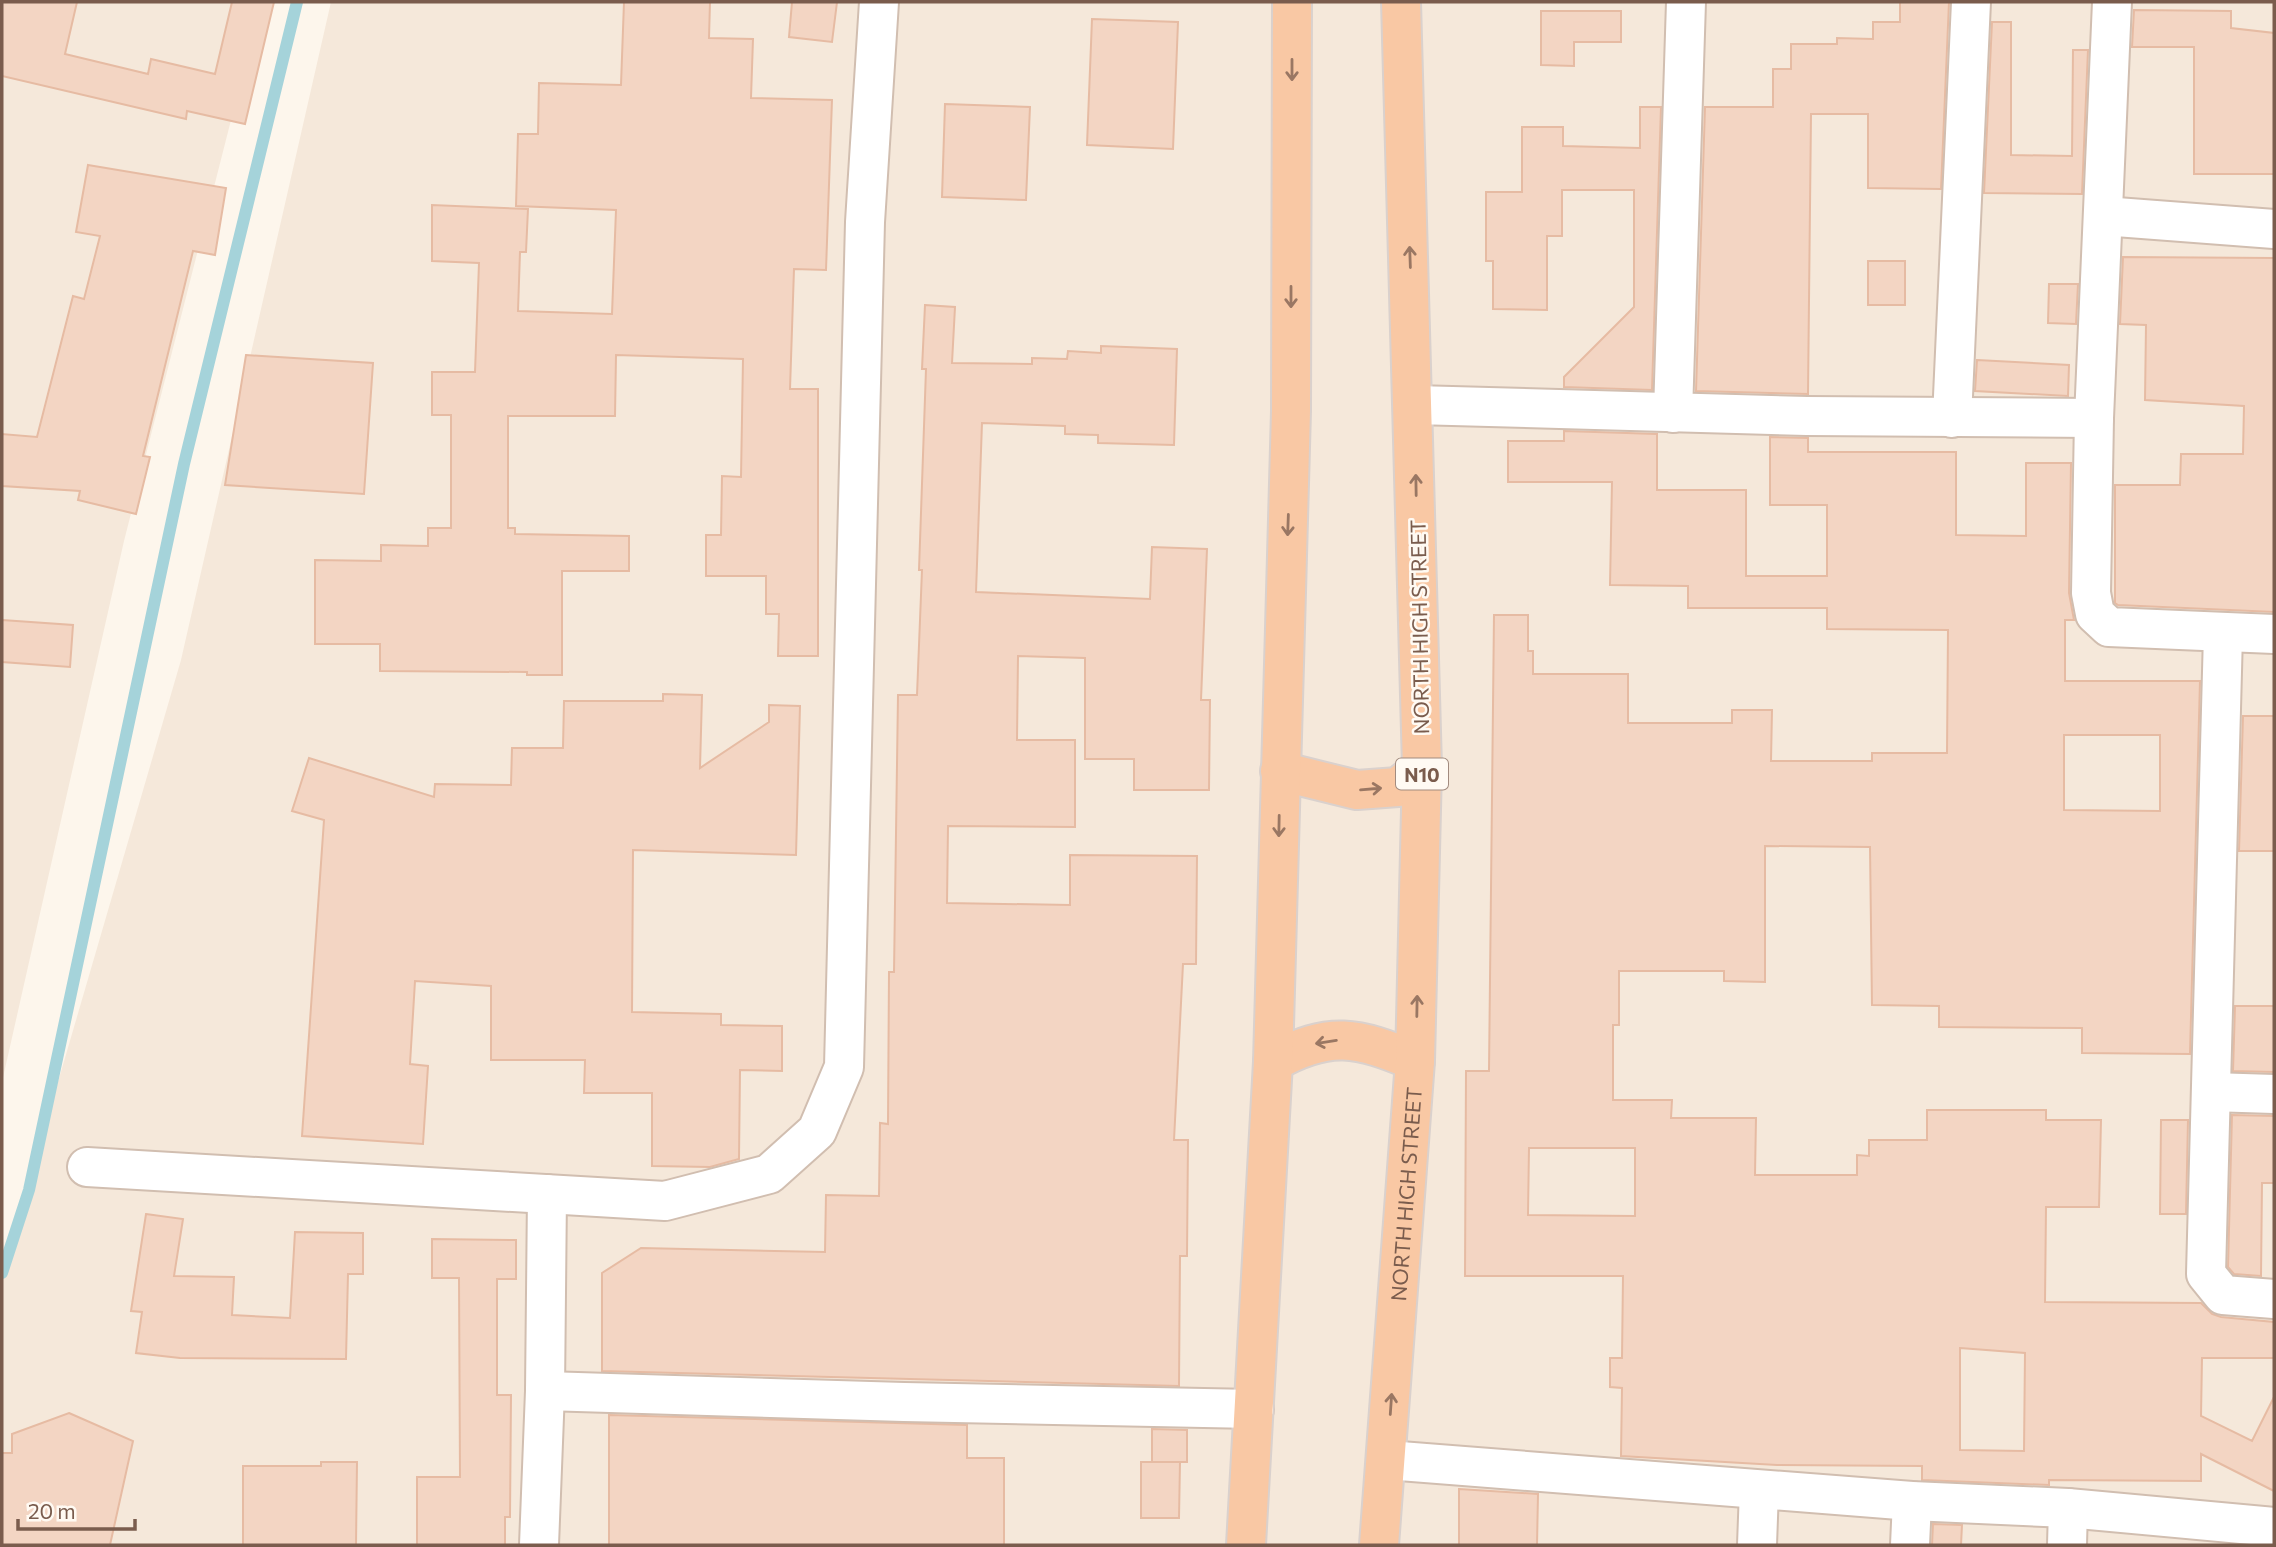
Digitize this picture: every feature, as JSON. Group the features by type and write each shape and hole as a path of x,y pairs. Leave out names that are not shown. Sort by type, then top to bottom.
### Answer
{"highway":[{"path":"1246,1545 1273,1062 1291,411 1292,2"},
{"name":"NORTH HIGH STREET","path":"1379,1545 1415,1061 1422,768 1415,405 1401,2"},
{"path":"1280,771 1357,790 1398,787 1422,768"},
{"path":"1273,1062 1303,1045 1340,1040 1373,1044 1415,1061"}],"street":[{"path":"87,1167 665,1201 769,1174 817,1131 844,1067 865,222 879,2"},
{"path":"1673,413 1686,2"},
{"path":"1952,418 1971,2"},
{"path":"2112,2 2094,418 2091,593 2095,614 2109,626 2223,634 2274,634"},
{"path":"2103,216 2274,229"},
{"path":"1415,405 1673,413 2094,418"},
{"path":"2223,634 2206,1274 2223,1295 2274,1299"},
{"path":"2211,1092 2274,1094"},
{"path":"539,1545 545,1391 547,1194"},
{"path":"545,1391 1254,1409"},
{"path":"1387,1460 1912,1501 2068,1527 2274,1527"},
{"path":"1757,1545 1759,1490"},
{"path":"1910,1545 1912,1501"}],"shaded area":[{"path":"2,2 261,2 124,541 2,1082"},
{"path":"331,2 2274,2 2274,1545 2,1545 2,1274 181,660"}],"building":[{"path":"2,2 77,2 65,54 148,74 151,59 215,74 232,2 274,2 245,124 187,111 186,119 2,76"},
{"path":"624,2 710,2 709,38 753,39 751,98 832,100 826,270 794,269 790,389 818,389 818,656 778,656 779,614 766,614 766,576 706,576 706,535 721,535 722,476 741,477 743,359 616,355 615,416 508,416 508,528 515,528 515,534 629,536 629,571 562,571 562,675 527,675 527,672 380,671 380,644 315,644 315,560 381,561 381,545 428,546 428,528 451,528 451,415 432,415 432,372 475,372 479,263 432,261 432,205 528,209 526,252 520,252 518,311 612,314 616,210 516,206 518,134 538,134 539,83 621,85"},
{"path":"792,2 837,2 832,42 789,37"},
{"path":"1900,2 1949,2 1941,189 1868,188 1868,114 1811,114 1808,394 1696,391 1705,107 1773,107 1773,69 1791,69 1791,44 1837,44 1837,38 1873,39 1873,22 1900,22"},
{"path":"2134,10 2231,11 2231,28 2274,33 2274,174 2194,174 2194,47 2132,47"},
{"path":"1541,11 1621,11 1621,42 1574,42 1574,66 1541,65"},
{"path":"1092,19 1178,22 1173,149 1087,145"},
{"path":"1992,22 2011,22 2011,155 2072,156 2073,50 2088,50 2082,194 1984,193"},
{"path":"945,104 1030,107 1026,200 942,197"},
{"path":"1640,107 1661,107 1652,390 1564,387 1564,377 1634,307 1634,190 1562,190 1562,236 1547,236 1547,310 1493,309 1493,261 1486,261 1486,192 1522,192 1522,127 1563,127 1563,146 1640,148"},
{"path":"88,165 226,188 215,255 193,251 143,456 150,457 136,514 78,500 80,491 2,486 2,434 37,437 73,296 84,299 100,236 76,232"},
{"path":"2123,257 2274,258 2274,612 2115,603 2115,485 2180,485 2181,454 2243,454 2244,406 2145,400 2146,325 2120,324"},
{"path":"1868,261 1905,261 1905,305 1868,305"},
{"path":"2049,284 2078,284 2076,324 2048,323"},
{"path":"925,305 955,307 952,363 1032,364 1032,358 1067,359 1068,351 1101,353 1101,346 1177,349 1174,445 1098,443 1098,435 1065,434 1065,426 982,423 976,592 1150,599 1152,547 1207,549 1201,700 1210,700 1209,790 1134,790 1134,759 1085,759 1085,658 1018,656 1017,740 1075,740 1075,827 948,826 947,903 1070,905 1070,855 1197,856 1196,964 1183,964 1174,1140 1188,1140 1187,1256 1180,1256 1179,1386 602,1371 602,1273 641,1248 825,1252 826,1195 879,1196 880,1123 888,1124 889,972 894,972 898,695 917,695 922,570 919,570 926,369 922,369"},
{"path":"246,355 373,363 364,494 225,485"},
{"path":"1977,360 2069,365 2068,396 1975,391"},
{"path":"1564,431 1657,434 1657,490 1746,490 1746,576 1827,576 1827,505 1770,505 1770,437 1808,438 1808,452 1956,452 1956,535 2026,536 2026,463 2071,463 2069,593 2074,620 2065,620 2065,681 2200,681 2190,1054 2082,1053 2082,1028 1939,1027 1939,1006 1872,1005 1870,847 1765,846 1765,982 1724,981 1724,971 1619,971 1619,1025 1613,1025 1613,1100 1672,1100 1671,1118 1756,1118 1755,1175 1857,1175 1857,1155 1869,1156 1869,1140 1927,1140 1927,1110 2046,1110 2046,1120 2101,1120 2099,1207 2046,1207 2045,1302 2201,1303 2212,1314 2221,1317 2274,1322 2274,1358 2202,1358 2201,1416 2252,1441 2274,1397 2274,1491 2201,1454 2201,1481 2049,1480 2049,1485 1922,1480 1922,1466 1777,1465 1621,1456 1622,1388 1610,1387 1610,1358 1622,1358 1623,1276 1465,1276 1466,1071 1489,1071 1494,615 1528,615 1528,651 1533,651 1533,674 1628,674 1628,723 1732,723 1732,710 1772,710 1771,761 1872,761 1872,753 1947,753 1948,630 1827,629 1827,608 1688,608 1688,586 1610,585 1612,482 1508,482 1508,441 1564,441","holes":["2064,735 2160,735 2160,811 2064,810","1529,1148 1635,1148 1635,1216 1528,1215","1960,1348 2025,1353 2024,1451 1960,1450"]},
{"path":"2,620 73,625 70,667 2,662"},
{"path":"663,694 702,695 700,768 769,722 769,705 800,706 796,855 633,850 632,1012 721,1014 721,1025 782,1026 782,1071 740,1070 739,1159 710,1167 652,1166 652,1093 584,1093 585,1060 491,1060 491,986 415,981 410,1064 428,1066 423,1144 302,1136 324,820 292,811 309,758 434,797 435,784 511,785 512,748 563,748 564,701 663,701"},
{"path":"2243,716 2274,716 2274,851 2239,851"},
{"path":"2235,1006 2274,1006 2274,1072 2233,1071"},
{"path":"2232,1115 2274,1116 2274,1183 2262,1183 2261,1276 2234,1274 2228,1267"},
{"path":"2161,1120 2188,1120 2186,1214 2160,1214"},
{"path":"146,1214 183,1219 174,1276 234,1277 232,1315 290,1318 295,1232 363,1233 363,1274 348,1274 346,1359 180,1358 136,1353 142,1312 131,1311"},
{"path":"432,1239 516,1240 516,1279 497,1279 497,1395 511,1395 510,1517 505,1517 505,1545 417,1545 417,1477 460,1477 459,1278 432,1278"},
{"path":"69,1413 133,1441 110,1545 2,1545 2,1453 12,1453 12,1434"},
{"path":"609,1415 967,1425 967,1458 1004,1458 1004,1545 609,1545"},
{"path":"1152,1429 1187,1430 1187,1462 1152,1462"},
{"path":"321,1462 357,1462 356,1545 243,1545 243,1466 321,1466"},
{"path":"1141,1462 1180,1462 1179,1518 1141,1518"},
{"path":"1459,1489 1538,1494 1537,1545 1459,1545"},
{"path":"1933,1524 1962,1525 1961,1545 1932,1545"}],"waterway":[{"path":"2,1273 29,1190 184,464 297,2"}]}
